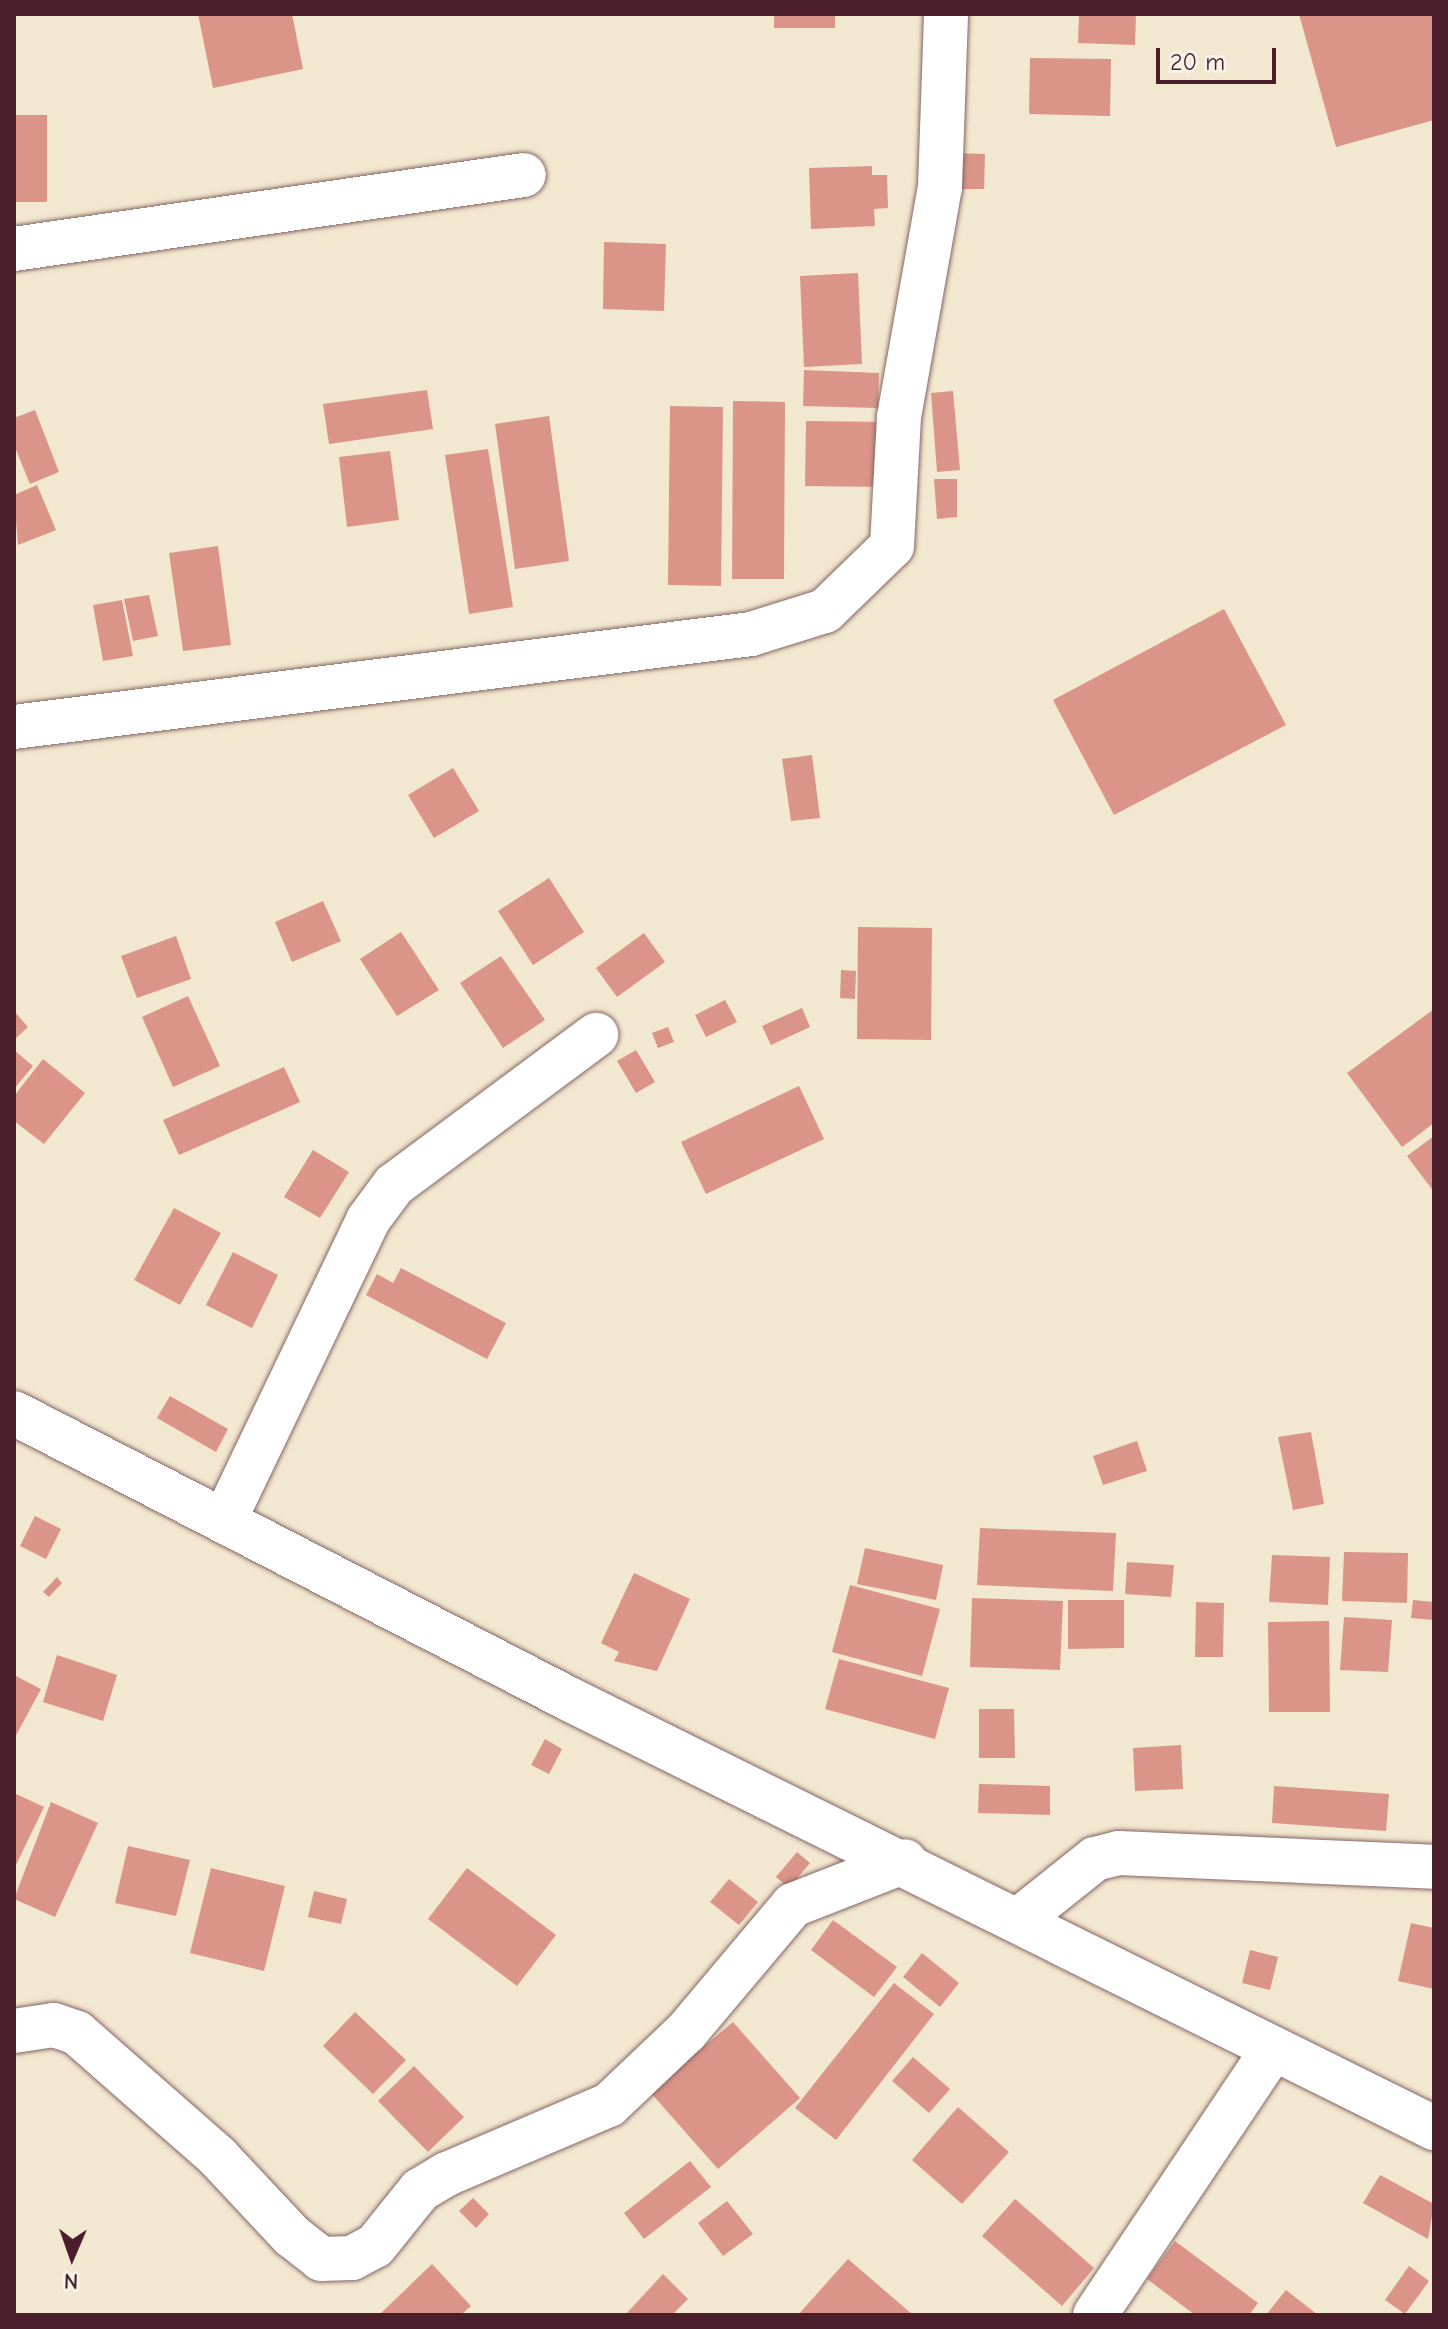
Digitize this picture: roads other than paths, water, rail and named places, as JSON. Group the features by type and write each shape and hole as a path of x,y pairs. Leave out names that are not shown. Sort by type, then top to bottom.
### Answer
{"street":[{"path":"14,727 751,634 825,611 892,546 899,417 940,187 946,14"},
{"path":"14,249 524,175"},
{"path":"224,1521 385,1197 487,1109 596,1035"},
{"path":"14,1413 1434,2128"},
{"path":"1021,1918 1095,1859 1119,1853 1434,1867"},
{"path":"14,2031 54,2025 77,2033 218,2157 292,2236 321,2259 352,2258 375,2246 420,2190 447,2174 609,2105 686,2032 793,1905 905,1861"},
{"path":"1095,2315 1273,2049"}]}
